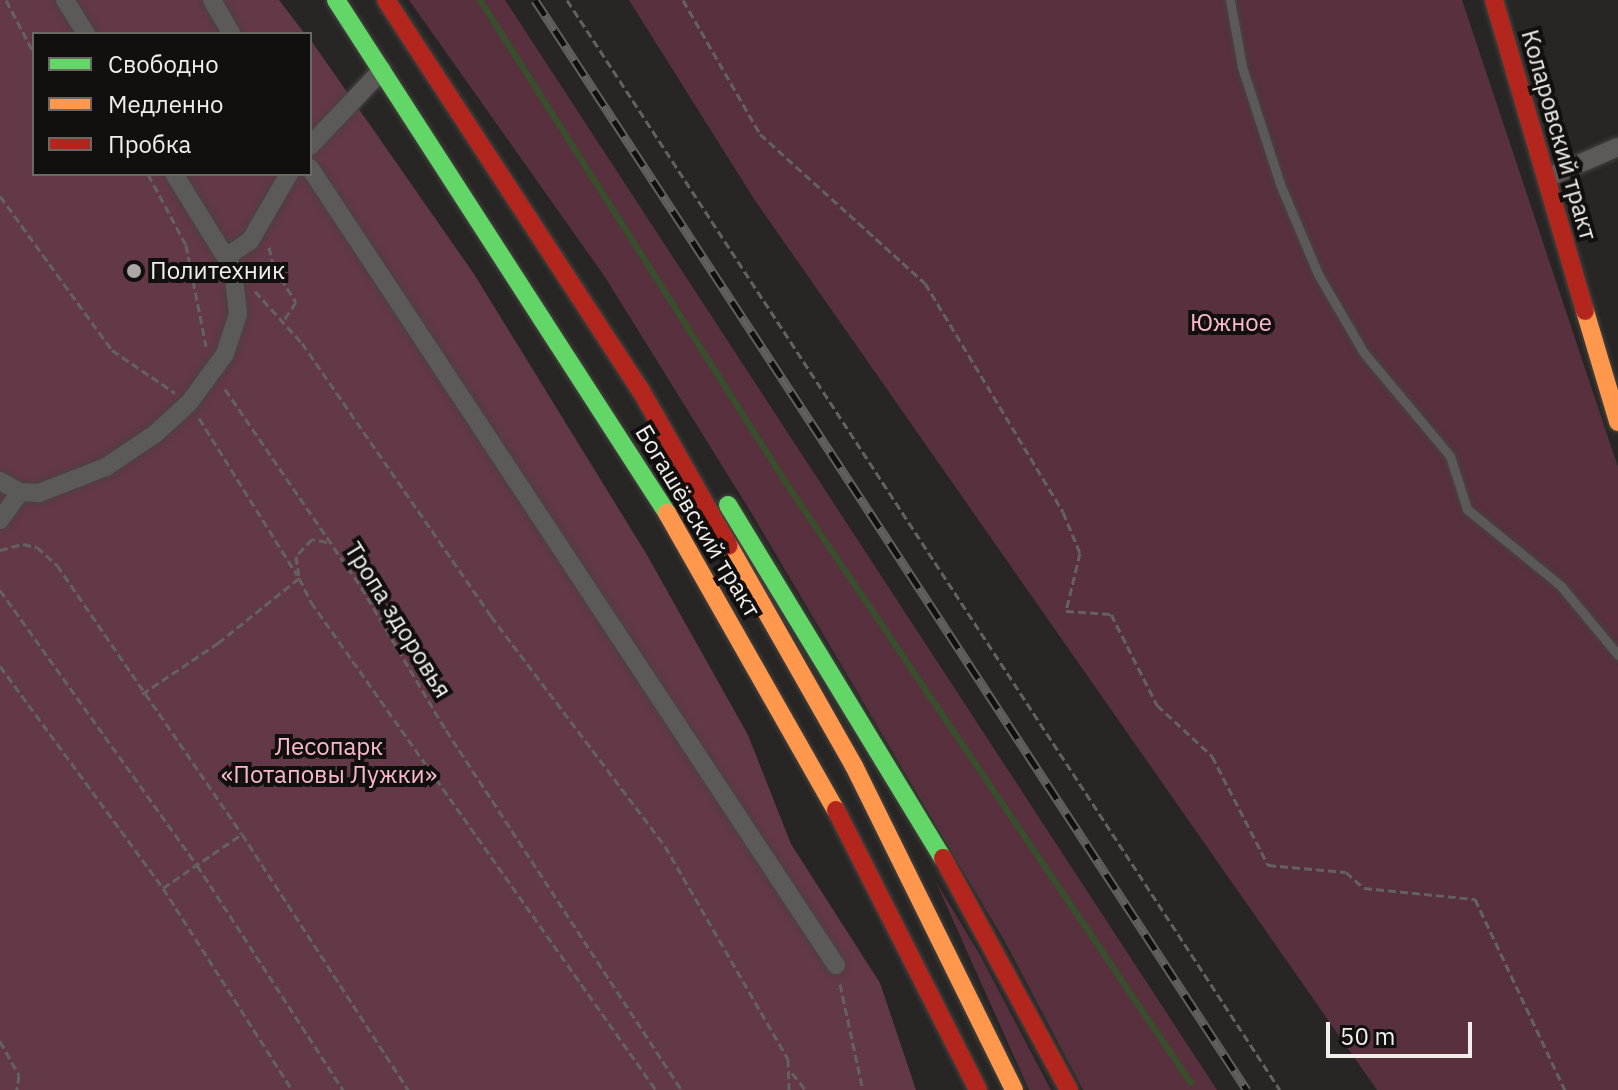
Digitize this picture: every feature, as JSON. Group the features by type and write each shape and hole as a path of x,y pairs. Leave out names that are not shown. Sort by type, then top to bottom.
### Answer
{"main road":[{"name":"Богашёвский тракт","path":"336,0 543,314 690,550 801,744 978,1090"},
{"name":"Богашёвский тракт","path":"386,0 640,389 854,766 1014,1090"},
{"name":"Коларовский тракт","path":"1494,0 1618,422"},
{"path":"640,389 748,535 940,853 1069,1090"},
{"path":"918,973 965,1090"}],"street":[{"path":"65,0 85,32"},
{"path":"212,0 231,32"},
{"path":"312,144 382,70"},
{"path":"1547,178 1618,147"},
{"path":"312,171 836,965"},
{"path":"0,481 20,492 56,490 106,467 155,434 189,403 213,375 233,336 238,314 230,263 175,176"},
{"path":"230,263 250,241 288,176"},
{"path":"0,520 20,492"}],"lane":[{"path":"1230,0 1242,67 1280,184 1318,274 1364,353 1450,456 1467,509 1561,586 1618,655"}],"path":[{"path":"6,0 32,49"},
{"path":"567,0 1280,1090"},
{"path":"683,0 760,134 925,283 1063,512 1080,553 1066,611 1111,614 1157,705 1212,756 1268,865 1346,872 1364,888 1475,899 1565,1090"},
{"path":"149,176 186,245 213,375 327,542"},
{"path":"0,196 112,350 189,403 299,578 656,1090"},
{"path":"266,216 271,260 296,302 283,321"},
{"path":"230,263 283,321 491,616 665,846 751,990 792,1073 806,1090"},
{"name":"Тропа здоровья","path":"299,578 296,556 312,539 327,542 682,1090"},
{"path":"0,550 23,544 48,555 242,834 408,1090"},
{"path":"142,694 218,643 299,578"},
{"path":"0,590 197,865 343,1090"},
{"path":"0,666 163,888 292,1090"},
{"path":"163,888 242,834"},
{"path":"836,965 863,1090"},
{"path":"0,1041 19,1075 17,1090"},
{"path":"789,1090 792,1073"}],"green space":[{"name":"Лесопарк «Потаповы Лужки»","path":"0,0 279,0 303,32 32,32 32,176 312,176 312,42 474,274 647,555 748,735 791,844 880,983 916,1090 0,1090"},
{"path":"409,0 505,0 1217,1090 1083,1090 1005,942 752,514 605,277"},
{"name":"Южное","path":"629,0 1462,0 1618,467 1618,1090 1377,1090 754,199"},
{"path":"936,882 980,955 1051,1090 1029,1090"}],"waterway":[{"path":"480,0 790,489 1191,1083"}],"railway":[{"path":"535,0 1247,1090"}],"traffic: fast":[{"path":"336,0 667,513"},
{"path":"728,505 943,858"}],"traffic: slow":[{"path":"1585,311 1618,422"},
{"path":"667,513 836,810"},
{"path":"729,546 854,766 1014,1090"}],"traffic: jam":[{"path":"386,0 640,389 729,546"},
{"path":"1494,0 1585,311"},
{"path":"836,810 978,1090"},
{"path":"943,858 1069,1090"}],"place":[{"name":"Политехник","path":"134,271"}]}
